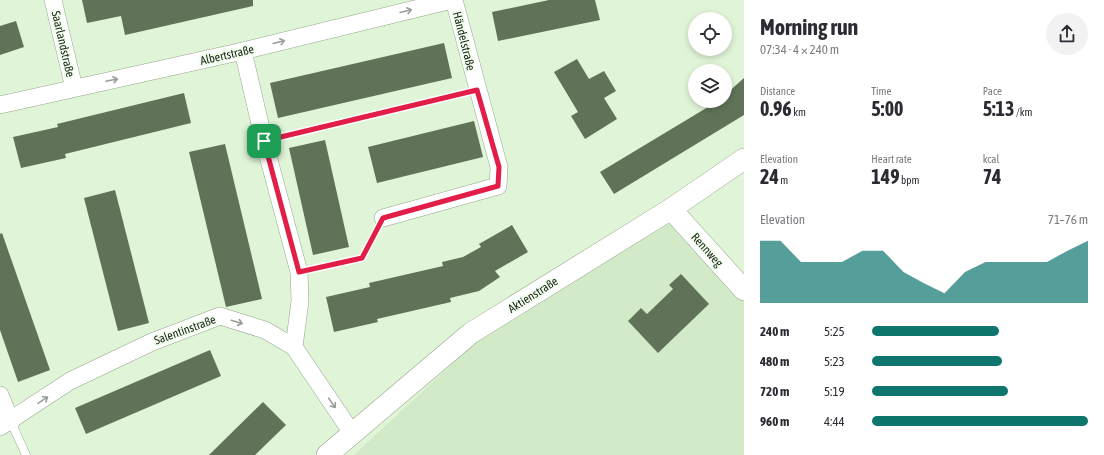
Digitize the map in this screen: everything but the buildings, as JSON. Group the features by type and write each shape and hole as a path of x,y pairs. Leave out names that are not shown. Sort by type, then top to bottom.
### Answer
{"street":[{"name":"Saarlandstraße","path":"53,0 74,88"},
{"name":"Albertstraße","path":"0,104 243,51 453,0"},
{"name":"Händelstraße","path":"383,218 498,186 499,167 453,0"},
{"path":"243,51 264,141 299,272 300,301 294,347"},
{"name":"Aktienstraße","path":"334,453 352,433 471,333 671,209 744,159"},
{"name":"Rennweg","path":"671,209 744,290"},
{"name":"Salentinstraße","path":"6,424 70,381 152,342 220,316 265,330 294,347 352,433"},
{"path":"0,395 6,424"}],"lane":[{"path":"6,424 26,455"}],"path":[{"path":"264,141 477,90"},
{"path":"299,272 362,258 383,218"}],"shaded area":[{"path":"673,221 744,302 744,455 354,455 492,327"}],"route":[{"path":"477,90 499,167 498,186 383,218 362,258 299,272 264,141 477,90"}]}
